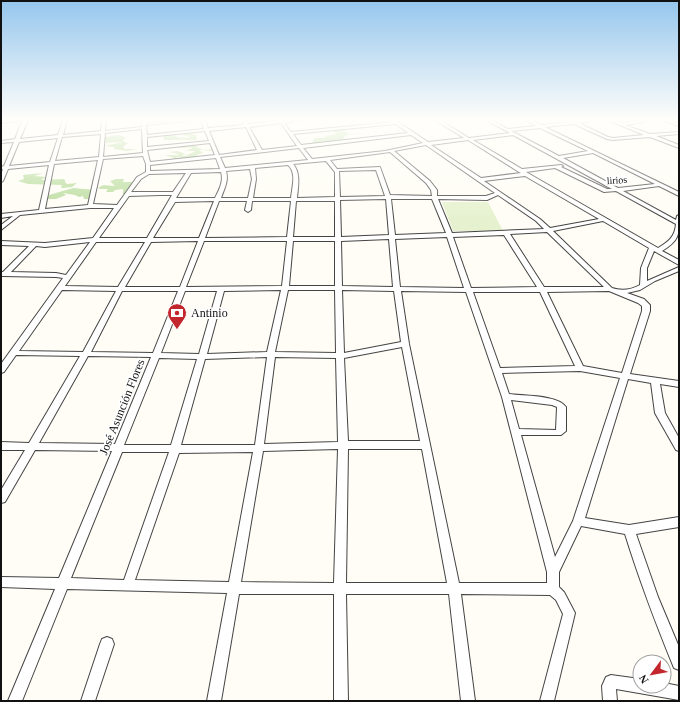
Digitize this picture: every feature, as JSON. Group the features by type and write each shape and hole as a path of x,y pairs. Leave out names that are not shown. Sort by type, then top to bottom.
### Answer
{"street":[{"path":"1,181 12,153"},
{"path":"42,211 55,153"},
{"path":"90,206 101,153"},
{"path":"1,168 101,158 134,153"},
{"path":"145,153 148,173"},
{"path":"217,153 224,170"},
{"path":"148,164 241,153"},
{"path":"306,153 312,160"},
{"path":"1,370 138,178 148,173 224,170 377,153"},
{"path":"393,153 432,186 435,193 434,198 449,234 506,397 553,572 553,589"},
{"path":"439,153 538,220 610,289"},
{"path":"491,153 679,263"},
{"path":"550,153 678,221 678,229 673,241 656,249 644,268 643,285"},
{"path":"558,157 588,153"},
{"path":"595,153 679,194"},
{"path":"327,159 337,172 340,288 340,356 343,445 340,588 341,701"},
{"path":"214,701 259,448 271,354 285,288 296,177 294,168 289,163"},
{"path":"480,180 572,165"},
{"path":"248,210 254,179 252,167"},
{"name":"lirios","path":"556,167 601,190 618,190 659,184"},
{"path":"336,170 378,168 388,197 397,289 405,344 454,588 468,701"},
{"name":"José Asunción Flores","path":"15,701 202,240 224,183 224,170"},
{"path":"1,499 189,172"},
{"path":"173,200 337,199 388,197 487,198 499,193"},
{"path":"128,194 175,194"},
{"path":"1,216 90,206 119,206"},
{"path":"1,228 18,214"},
{"path":"1,244 34,245 94,240 338,239 506,233 549,230 605,219"},
{"path":"506,233 541,289 580,368"},
{"path":"3,276 34,245"},
{"path":"622,293 638,289 653,280 679,269"},
{"path":"3,276 67,276"},
{"path":"60,288 120,290 182,288 469,290 610,289 641,301 646,306 646,311 626,376 578,522 553,572"},
{"path":"128,584 174,449 221,288"},
{"path":"14,353 202,357 271,354 340,356 405,344"},
{"path":"497,371 580,368 679,384"},
{"path":"655,381 660,413 679,447"},
{"path":"506,397 554,402 562,407 561,431 558,433 515,432"},
{"path":"1,446 174,449 343,445 426,445"},
{"path":"578,522 629,530 679,522"},
{"path":"629,530 661,623 679,663"},
{"path":"1,582 128,584 234,588 553,589 560,596 569,613 547,701"},
{"path":"88,701 107,644"},
{"path":"610,701 609,686 611,682 632,685"}],"green space":[{"path":"173,153 182,153 186,154 181,155 185,156 192,153 203,153 196,155 201,157 189,159 177,157 175,160 170,160 174,158 165,155 178,155 179,154"},
{"path":"43,173 34,176 46,177 41,180 63,179 67,184 77,183 72,187 61,188 62,185 28,184 18,181 24,179 23,175"},
{"path":"124,179 123,182 134,182 134,185 128,189 125,194 123,194 123,189 115,190 113,192 106,192 108,189 98,188 103,185 115,186 110,181"},
{"path":"73,188 96,190 90,194 91,196 89,199 84,199 83,196 79,197 63,193 66,195 56,199 47,199 49,195"},
{"path":"442,202 488,202 503,231 453,231"}],"place":[{"name":"Antinio","path":"177,330"}]}
